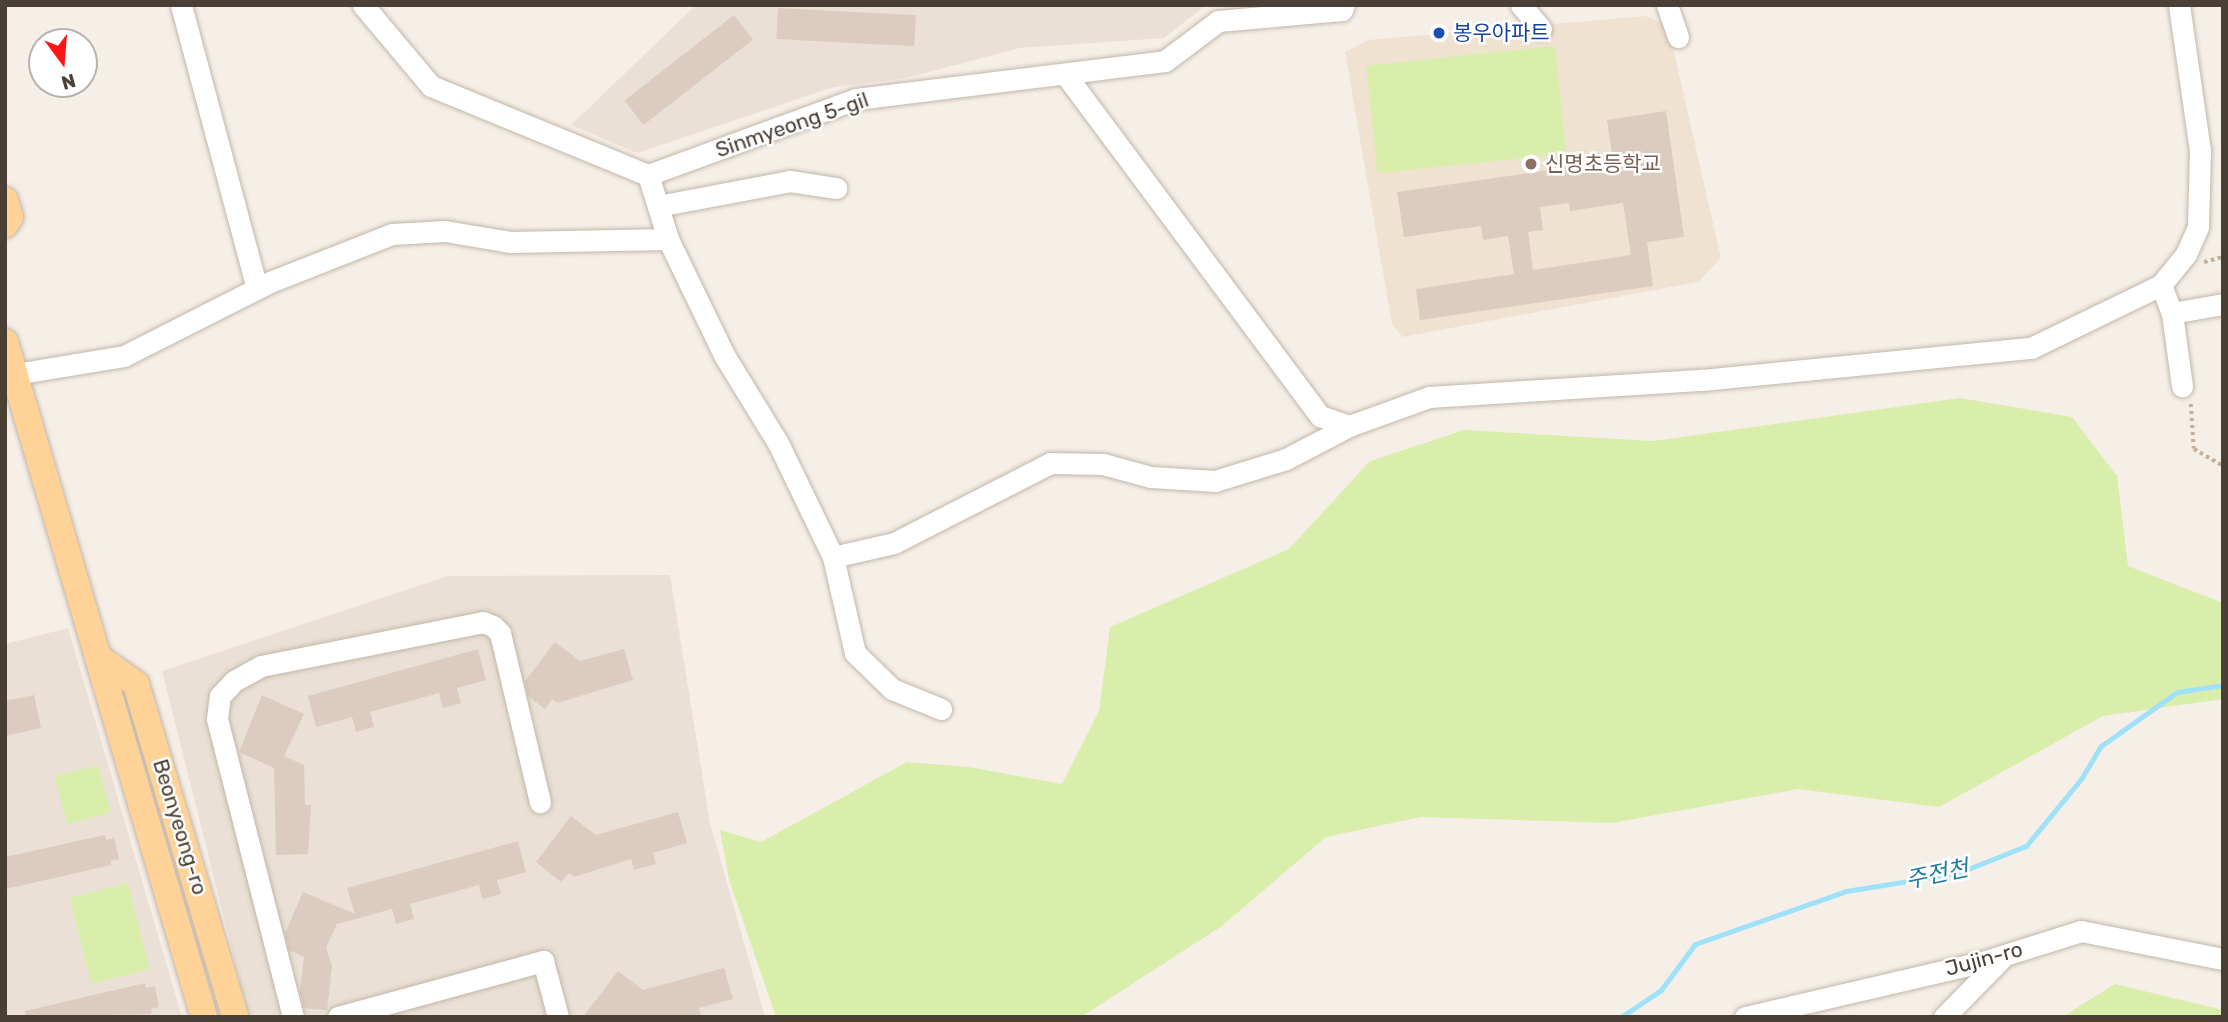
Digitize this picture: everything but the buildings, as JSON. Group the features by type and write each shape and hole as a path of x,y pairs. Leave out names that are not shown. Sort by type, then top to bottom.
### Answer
{"main road":[{"path":"5,200 10,217 5,225"},
{"name":"Beonyeong-ro","path":"5,342 204,1017"},
{"name":"Beonyeong-ro","path":"98,657 136,684 235,1017"}],"street":[{"path":"181,5 257,288"},
{"path":"363,5 431,86 648,175 668,239 724,355 778,443 833,557 855,653 892,689 941,709"},
{"name":"Sinmyeong 5-gil","path":"648,175 856,99 1165,61 1219,21 1342,10 1344,5"},
{"path":"1521,5 1541,29"},
{"path":"1667,5 1678,37"},
{"path":"833,557 894,542 1050,464 1103,464 1151,477 1215,481 1286,459 1349,426 1429,397 1702,380 2031,348 2161,285 2186,254 2198,227 2200,150 2179,5"},
{"path":"1065,74 1321,416 1349,426"},
{"path":"658,206 790,181 836,188"},
{"path":"15,374 124,356 257,288 392,234 445,231 511,242 668,239"},
{"path":"2161,285 2172,313 2182,386"},
{"path":"2172,313 2223,304"},
{"path":"292,1017 217,719 220,696 234,681 261,666 351,652 483,622 500,633 540,802"},
{"name":"Jujin-ro","path":"1745,1017 1997,958 2081,931 2223,960"},
{"path":"1944,1017 1997,958"},
{"path":"338,1017 543,961 558,1017"}],"path":[{"path":"2182,386 2190,398 2194,449 2223,466"}],"shaded area":[{"path":"696,5 1206,5 1164,38 1020,48 906,78 834,87 637,153 571,125"},
{"name":"신명초등학교","path":"1646,16 1668,26 1721,258 1698,282 1403,337 1392,325 1345,52 1368,40"},
{"path":"670,575 710,823 765,1017 249,1017 162,671 448,576"},
{"path":"68,628 182,1017 5,1017 5,644"}],"green space":[{"path":"1555,46 1566,153 1377,173 1366,66"},
{"path":"1960,398 2072,417 2117,476 2128,566 2223,603 2223,699 2103,716 1939,807 1798,789 1612,823 1421,817 1326,837 1222,926 1081,1017 776,1017 729,880 720,830 761,842 907,762 969,767 1062,784 1099,711 1110,627 1289,549 1370,461 1464,430 1653,441"},
{"path":"98,765 111,812 67,824 55,777"},
{"path":"128,883 150,969 91,984 70,898"},
{"path":"2115,984 2223,1010 2223,1017 2062,1017"}],"waterway":[{"name":"주전천","path":"1621,1017 1661,990 1695,944 1846,891 1958,873 2026,846 2081,779 2101,746 2177,692 2223,685"}],"place":[{"name":"봉우아파트","path":"1439,33"},
{"name":"신명초등학교","path":"1531,164"}]}
